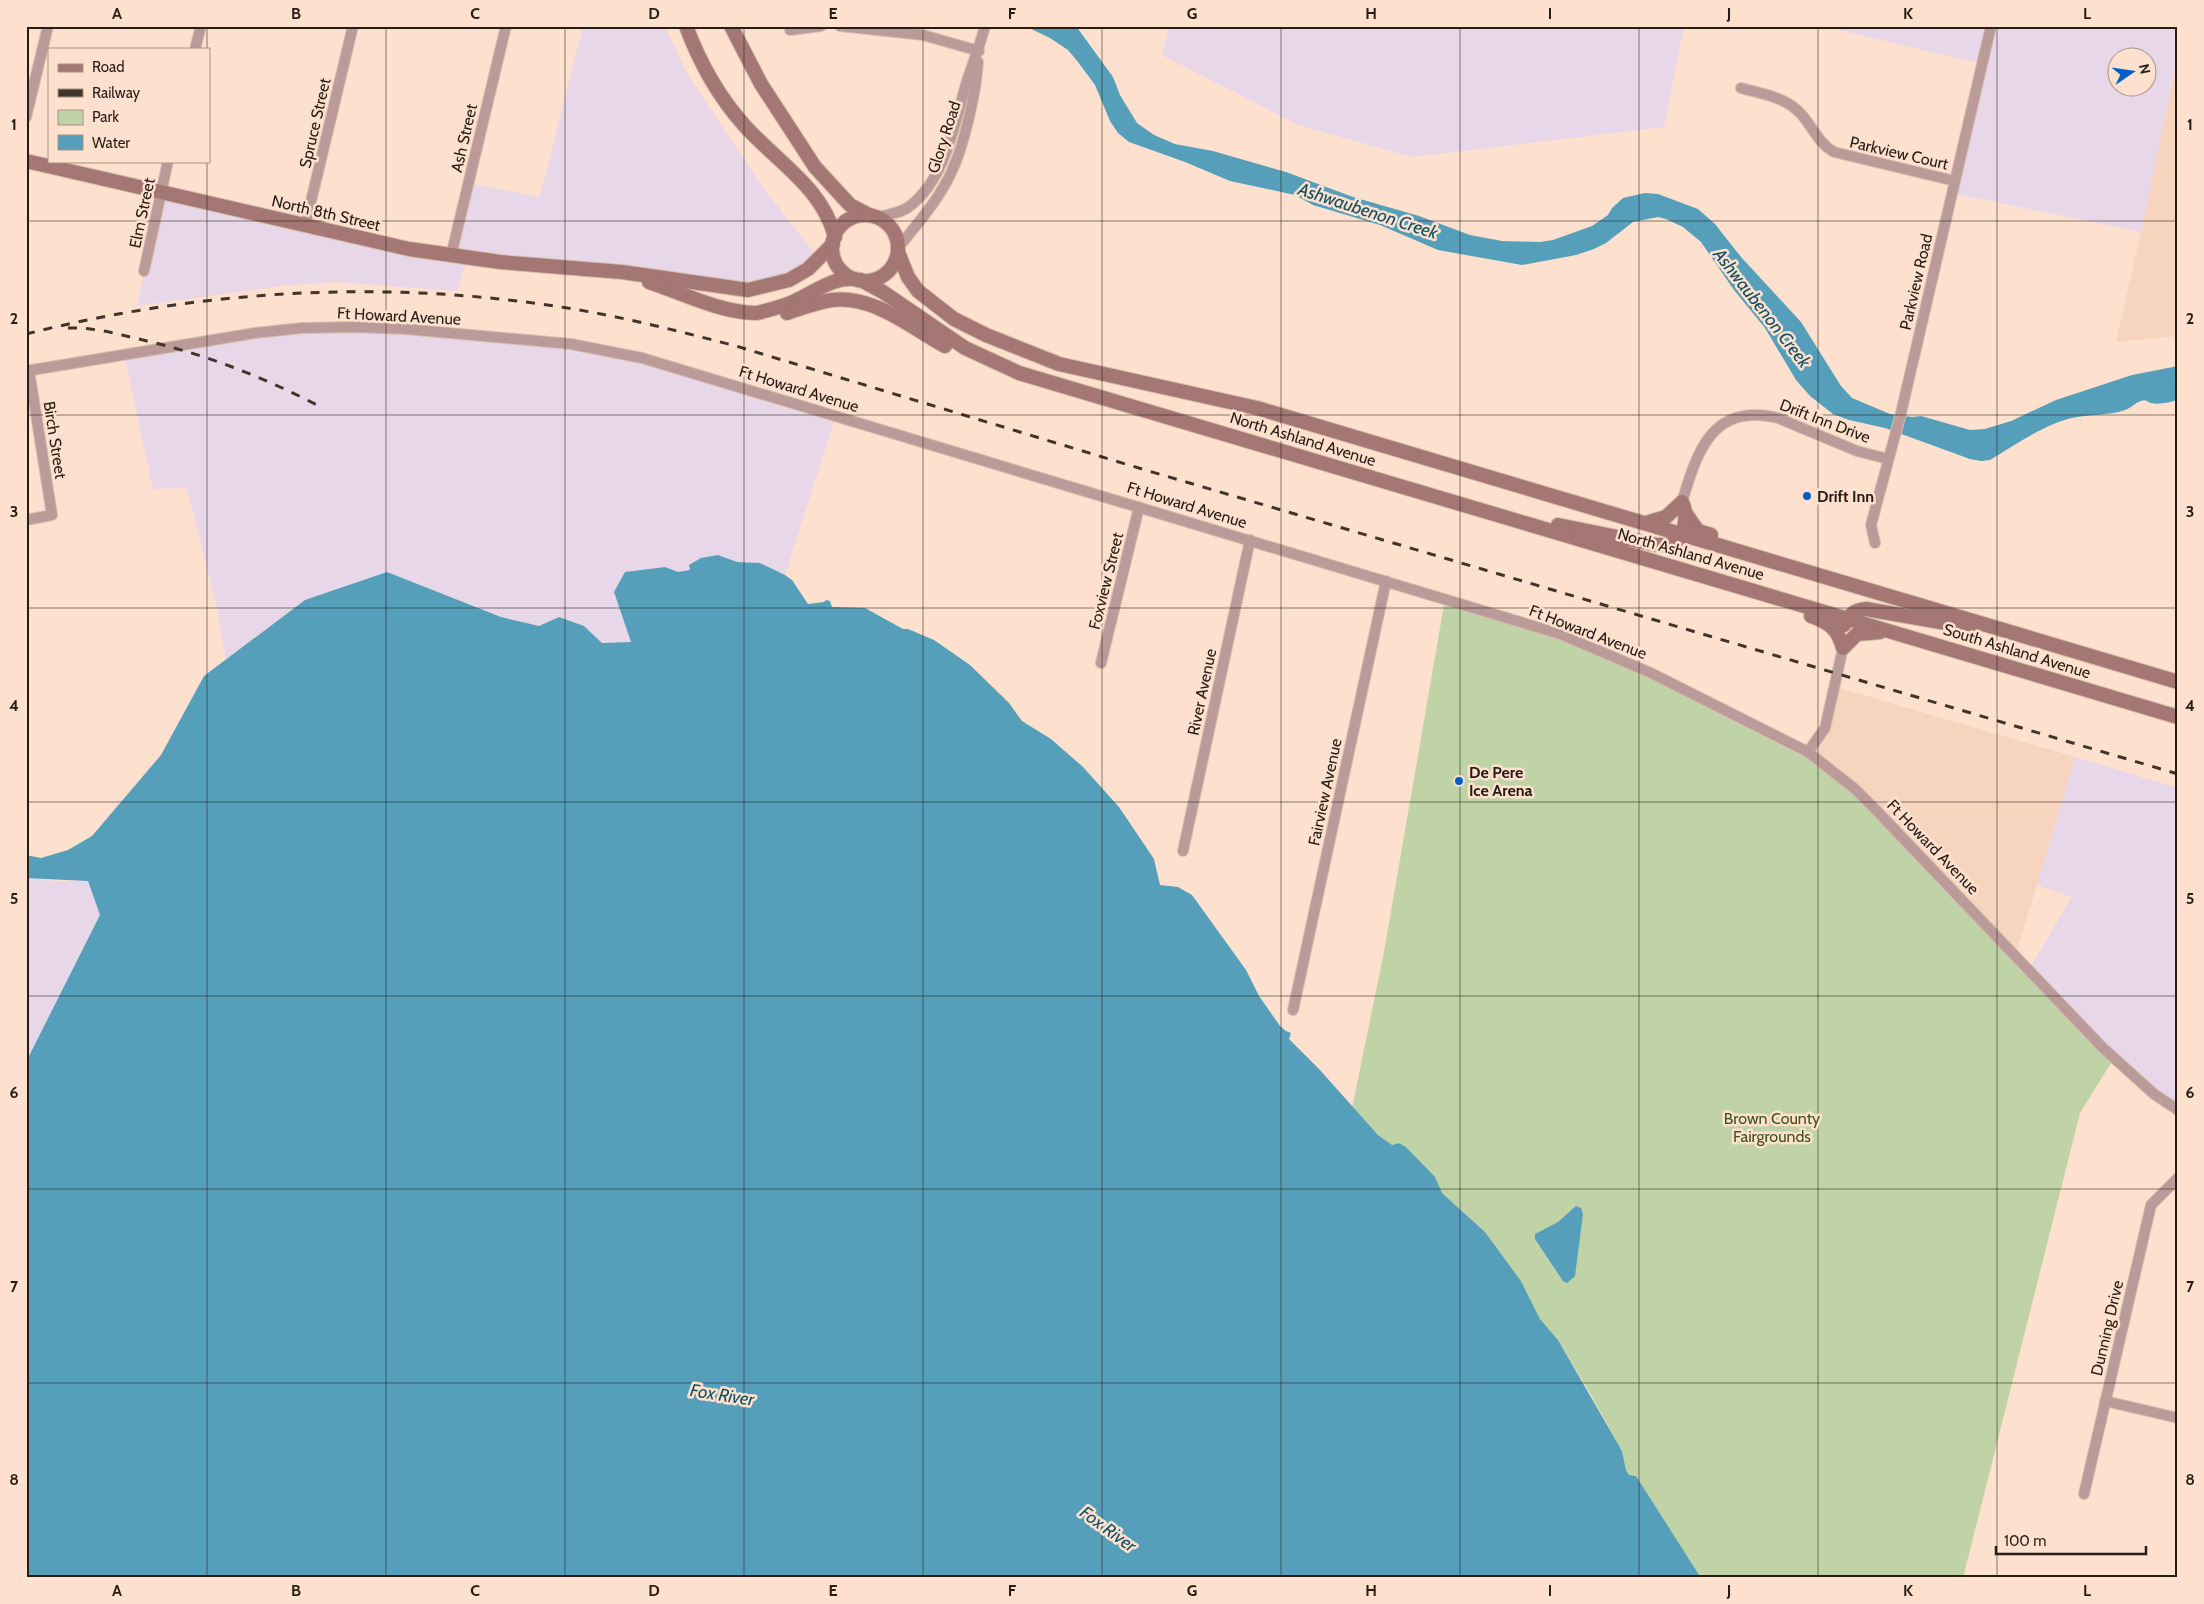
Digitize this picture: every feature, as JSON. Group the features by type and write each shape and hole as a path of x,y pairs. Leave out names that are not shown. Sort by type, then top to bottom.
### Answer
{"main road":[{"path":"686,26 713,82 744,125 818,198 828,214 834,241 834,255 838,266 845,274 883,292 965,348"},
{"path":"731,26 762,84 815,167 850,205 891,227 896,235 898,250 895,262 889,271 881,277 858,280"},
{"name":"North 8th Street","path":"26,161 364,240 451,256 622,272 748,290 789,280 808,270 834,241"},
{"path":"834,241 840,227 848,220 858,216 873,216"},
{"name":"North Ashland Avenue","path":"898,250 908,277 918,291 934,305 954,319 986,335 1059,364 1176,388 1257,408 1860,587"},
{"name":"North 8th Street","path":"622,272 725,308 758,313 796,301 829,283 846,278 858,280"},
{"name":"North Ashland Avenue","path":"758,313 767,316 788,313 833,300 860,301 895,316 950,348 965,348 994,363 1041,380 1847,618"},
{"path":"1646,523 1684,508"},
{"path":"1520,521 1564,526 1668,545 1675,543 1682,534 1684,508"},
{"path":"1684,508 1693,527 1703,533 1926,598 1960,617"},
{"path":"1615,550 1618,559 1820,619 1832,625 1842,641"},
{"name":"South Ashland Avenue","path":"1860,587 2178,682"},
{"path":"1842,641 1847,618 1860,610 1866,609 1966,627 1987,626"},
{"name":"South Ashland Avenue","path":"1847,618 2178,717"},
{"path":"1842,641 1862,632 1896,633"}],"street":[{"path":"26,117 48,26"},
{"path":"195,48 201,26"},
{"name":"Spruce Street","path":"305,226 353,26"},
{"name":"Ash Street","path":"451,256 506,26"},
{"path":"790,30 821,26"},
{"path":"840,26 923,35 979,51"},
{"name":"Glory Road","path":"873,216 909,207 921,195 944,158 979,51 985,26"},
{"name":"Parkview Road","path":"1875,543 1871,525 1901,413 1991,26"},
{"name":"Glory Road","path":"898,250 932,204 951,172 977,83 979,51"},
{"name":"Parkview Court","path":"1741,88 1769,96 1790,105 1800,113 1819,140 1834,152 1955,181"},
{"name":"Elm Street","path":"144,270 168,162"},
{"name":"Ft Howard Avenue","path":"28,370 255,333 302,328 354,327 405,329 571,344 642,358 1560,634 1650,673 1808,752 1855,789 1874,808 2104,1049 2154,1094 2178,1110"},
{"name":"Birch Street","path":"26,520 52,515 28,370"},
{"name":"Drift Inn Drive","path":"1684,508 1693,466 1704,442 1722,425 1747,415 1767,415 1778,418 1857,451 1888,459"},
{"name":"Foxview Street","path":"1101,663 1139,507"},
{"name":"River Avenue","path":"1183,851 1250,540"},
{"name":"Fairview Avenue","path":"1293,1010 1386,581"},
{"path":"1808,752 1820,739 1825,728 1842,641"},
{"name":"Dunning Drive","path":"2084,1494 2150,1205 2178,1178"},
{"path":"2105,1401 2178,1418"}],"shaded area":[{"path":"583,26 665,26 687,74 764,189 819,259 764,287 468,258 457,291 335,282 281,286 137,306 161,193 451,256 469,183 540,197"},
{"path":"1169,26 1684,26 1664,127 1412,157 1298,125 1162,55"},
{"path":"1822,26 2178,26 2178,56 2141,232 1952,193 1982,64"},
{"path":"2178,56 2178,336 2116,342 2141,232"},
{"path":"354,327 571,344 836,416 785,575 760,563 737,562 718,555 690,570 678,572 665,567 614,592 631,642 602,643 584,626 559,617 539,626 501,617 387,572 305,600 226,659 216,604 187,488 153,489 124,354 203,341"},
{"path":"1833,686 2075,757 2015,958 1808,752 1820,739"},
{"path":"2075,757 2178,788 2178,1110 2154,1094 2028,971 2072,897 2037,885"},
{"path":"26,873 52,881 88,881 100,916 26,1062"}],"green space":[{"name":"Brown County Fairgrounds","path":"1445,599 1560,634 1808,752 1834,772 2114,1058 2080,1113 1963,1578 1701,1578 1636,1477 1629,1476 1622,1451 1591,1395 1558,1340 1540,1319 1521,1281 1485,1232 1442,1193 1434,1177 1406,1147 1399,1143 1392,1145 1378,1135 1352,1108 1384,952"}],"water":[{"name":"Ashwaubenon Creek","path":"1025,26 1076,26 1113,77 1120,95 1137,123 1154,135 1175,144 1213,151 1286,172 1353,197 1419,216 1470,235 1502,241 1540,242 1553,240 1592,226 1608,215 1612,208 1623,198 1645,193 1658,194 1698,209 1715,224 1741,257 1801,322 1841,386 1852,398 1890,414 1912,417 1921,416 1970,430 1985,429 2011,421 2056,400 2132,375 2178,366 2178,400 2158,404 2143,400 2118,412 2061,421 2050,425 1990,460 1981,461 1970,459 1885,428 1849,420 1833,414 1810,396 1796,380 1765,328 1734,290 1701,242 1683,227 1658,217 1633,222 1606,243 1594,249 1576,255 1522,265 1438,250 1380,225 1313,205 1295,195 1230,181 1185,162 1129,142 1118,133 1110,121 1095,85 1068,50 1050,38"},
{"name":"Fox River","path":"718,555 737,562 760,563 785,575 792,580 808,604 824,602 826,600 830,601 832,607 865,608 903,629 908,629 934,640 970,665 1009,703 1022,721 1051,739 1083,767 1119,807 1154,859 1160,885 1178,887 1192,895 1246,970 1259,996 1280,1026 1291,1033 1289,1039 1319,1069 1378,1135 1392,1145 1399,1143 1406,1147 1435,1177 1442,1193 1485,1232 1521,1281 1540,1319 1558,1340 1622,1451 1629,1475 1636,1476 1701,1578 26,1578 26,1062 100,915 88,881 26,878 26,855 41,858 68,850 92,836 161,755 204,676 305,600 387,572 501,617 539,626 559,617 584,626 602,643 631,642 614,592 625,572 665,567 678,572 690,570 689,565 701,558"},
{"path":"1576,1206 1581,1208 1583,1214 1575,1276 1567,1283 1563,1281 1535,1239 1535,1234 1558,1222"}],"railway":[{"path":"26,334 96,318 167,306 239,297 310,293 382,292 454,295 525,302 596,313 736,346 1142,469 2178,774"},
{"path":"68,328 108,332 191,353 255,376 317,405"}],"place":[{"name":"Drift Inn","path":"1807,496"},
{"name":"De Pere Ice Arena","path":"1459,781"}]}
